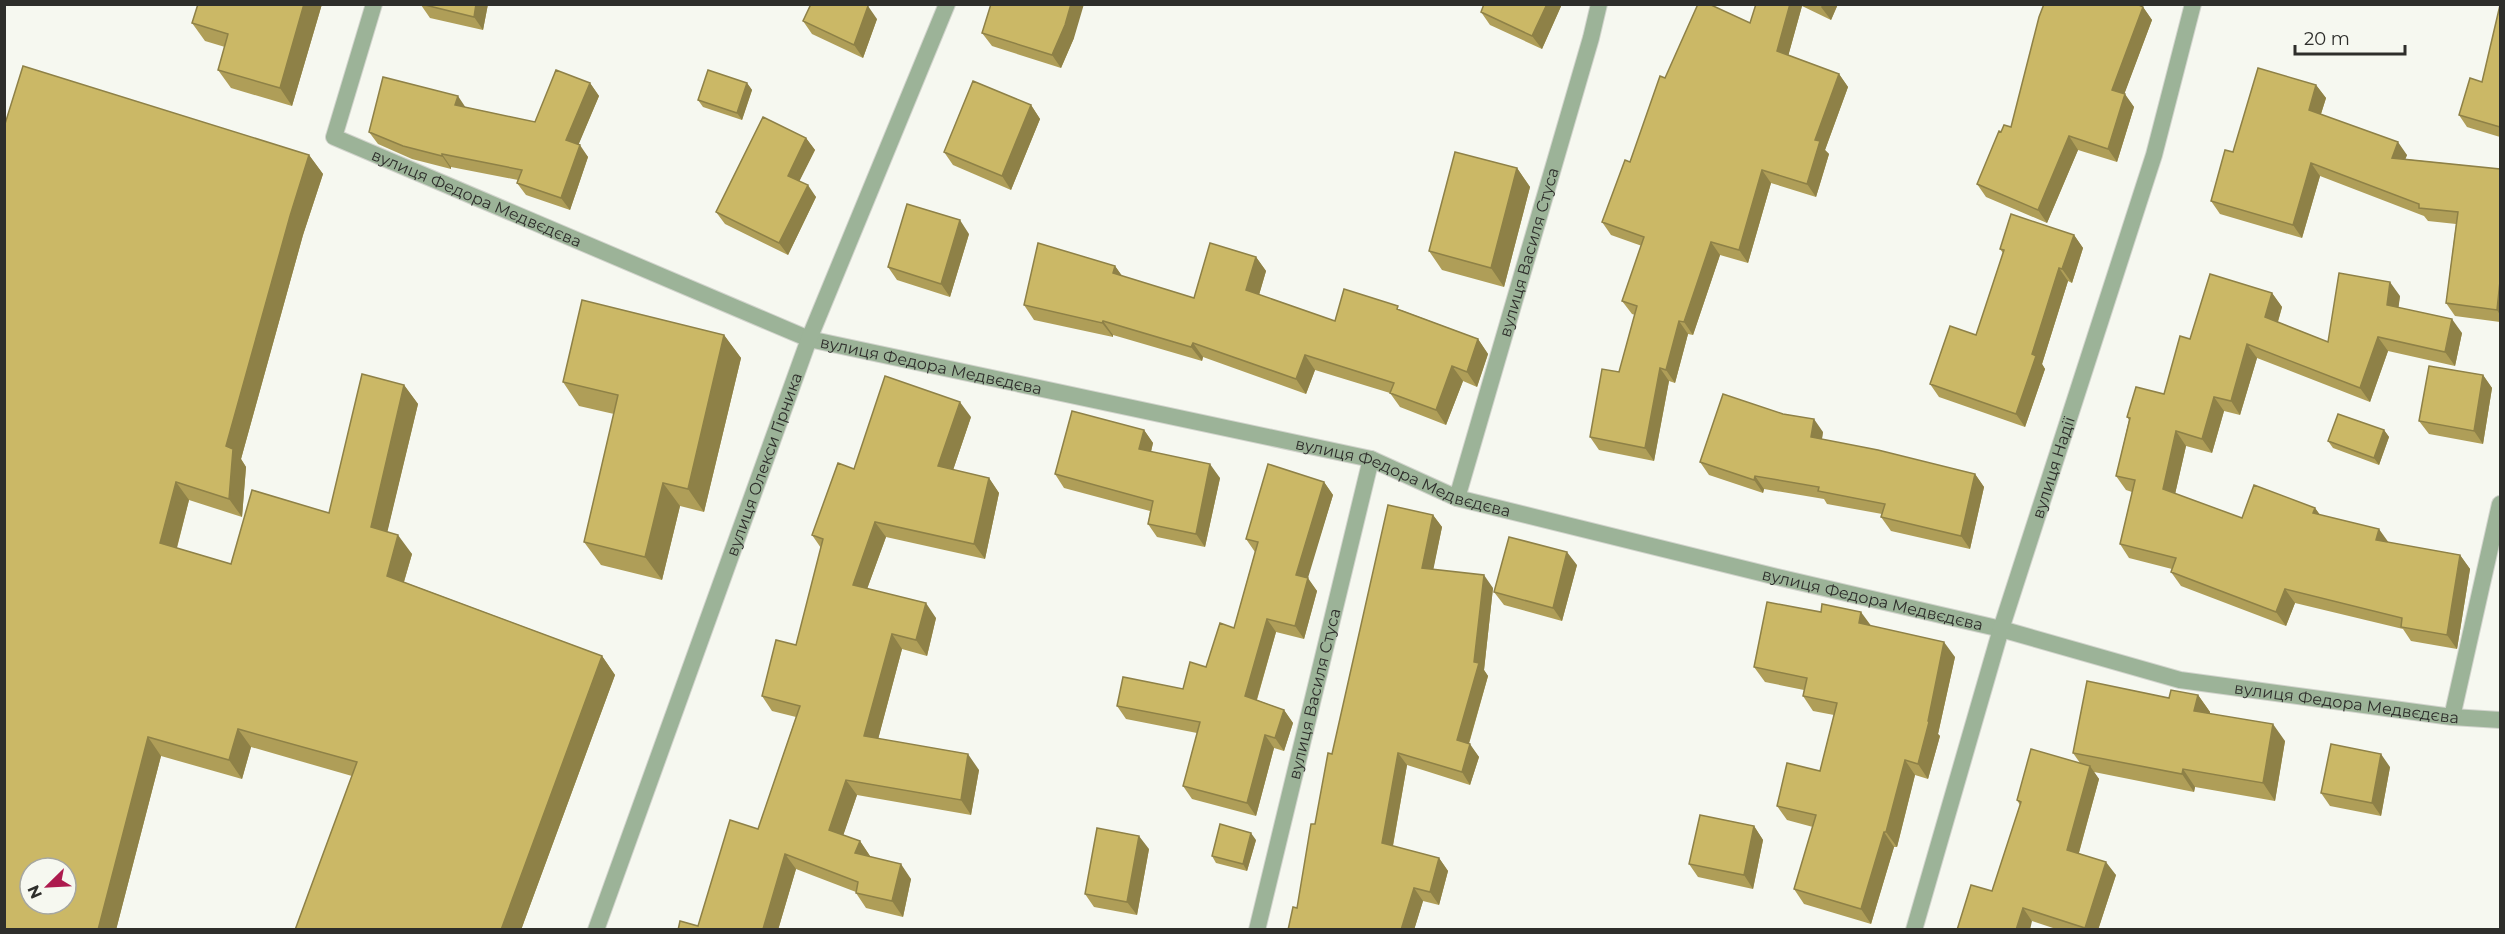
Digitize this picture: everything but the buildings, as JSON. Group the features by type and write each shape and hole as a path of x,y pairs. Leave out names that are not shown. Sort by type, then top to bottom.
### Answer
{"street":[{"name":"вулиця Федора Медвєдєва","path":"374,4 334,137 808,339 1371,459 1457,498 2001,629 2181,680 2452,717 2500,720"},
{"name":"вулиця Олекси Гірника","path":"596,930 808,339 947,4"},
{"name":"вулиця Василя Стуса","path":"1457,498 1588,50 1599,4"},
{"name":"вулиця Надії","path":"1914,930 2001,629 2154,155 2193,4"},
{"name":"вулиця Василя Стуса","path":"1257,930 1371,459"},
{"path":"2452,717 2500,504"}]}
